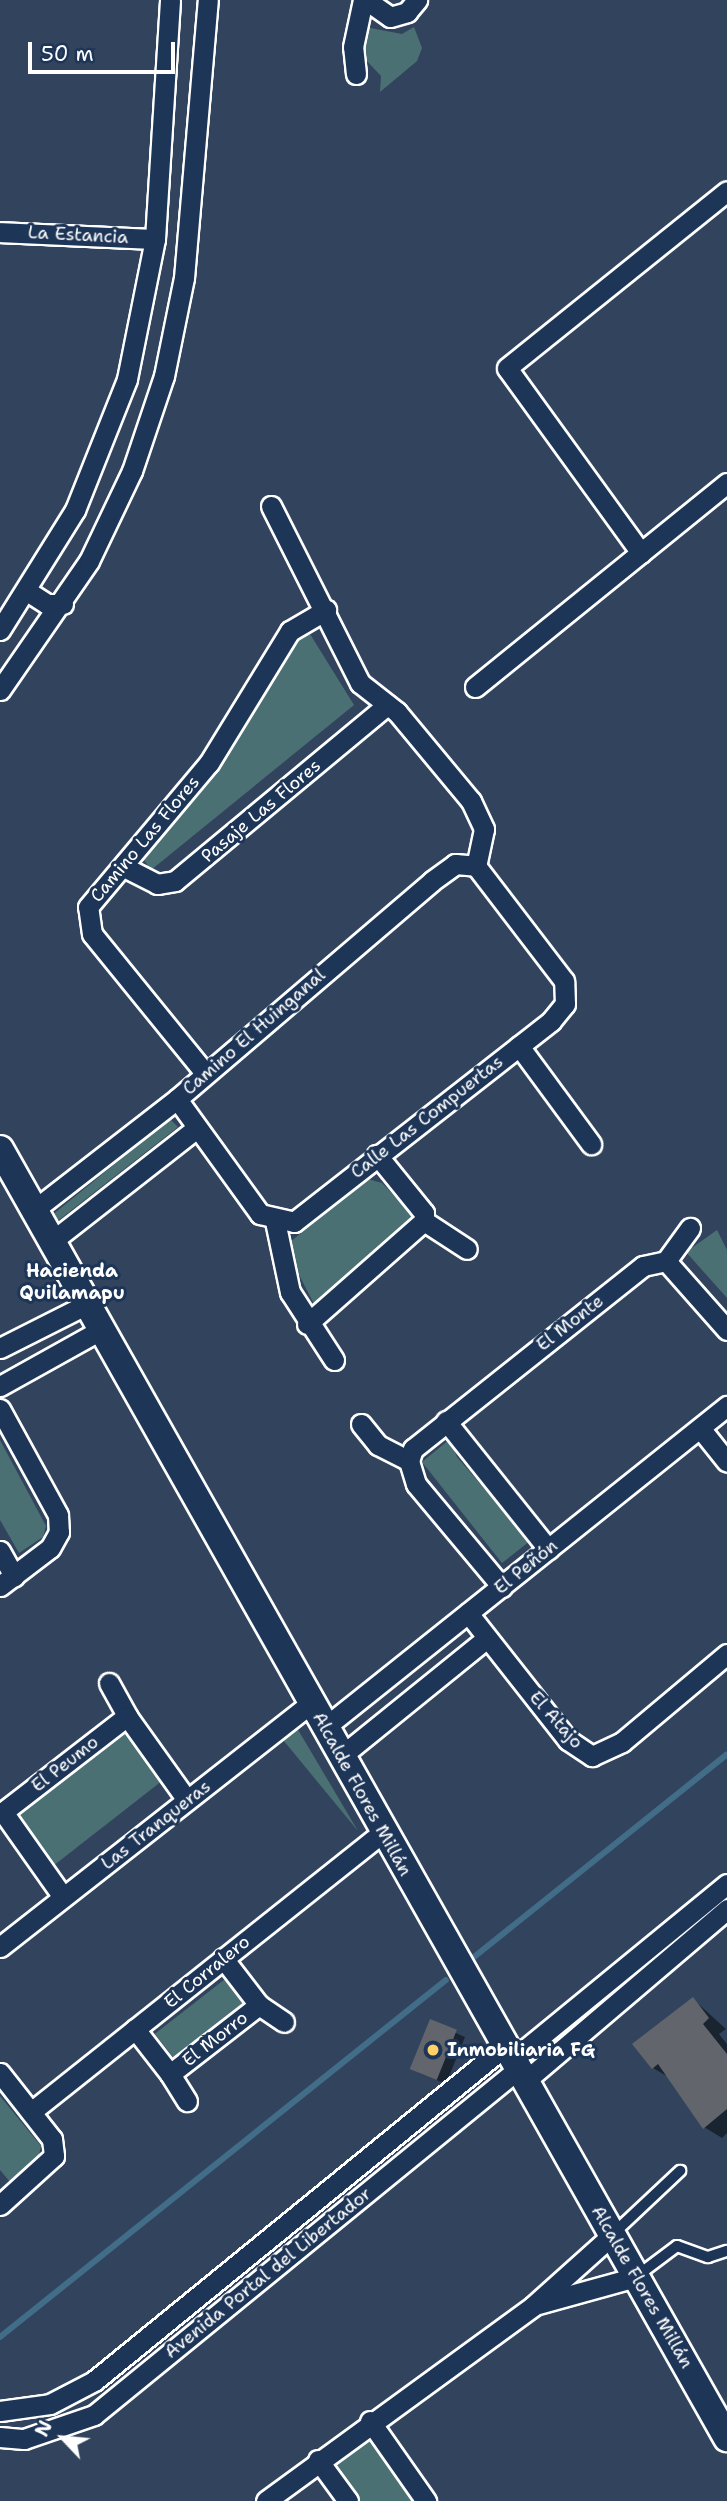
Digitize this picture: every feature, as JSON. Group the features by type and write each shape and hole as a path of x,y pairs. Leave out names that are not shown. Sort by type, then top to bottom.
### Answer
{"street":[{"path":"0,630 75,510 112,424 140,333 155,239 170,0"},
{"path":"0,690 63,604 132,471 175,328 208,0"},
{"path":"356,74 353,47 365,0 390,17 420,2"},
{"path":"641,553 507,369 727,191"},
{"name":"La Estancia","path":"0,232 155,239"},
{"path":"475,687 727,483"},
{"path":"271,506 326,610 360,683 387,705 471,801 484,829 476,866"},
{"path":"26,591 47,604 63,604"},
{"name":"Camino Las Flores","path":"205,1073 88,926 93,898 126,868 217,752 290,631 326,610"},
{"name":"Pasaje Las Flores","path":"126,868 157,884 175,881 387,705"},
{"name":"Camino El Huinganal","path":"34,1210 177,1099 432,881 455,864 476,866"},
{"name":"Calle Las Compuertas","path":"275,1221 294,1222 519,1046 565,1004 564,981 476,866"},
{"path":"519,1046 592,1144"},
{"path":"177,1099 260,1213 275,1221 290,1292 307,1324 334,1360"},
{"path":"51,1242 197,1128"},
{"name":"Alcalde Flores Millán","path":"0,1149 99,1331 727,2438"},
{"path":"307,1324 424,1221 424,1213 377,1155"},
{"path":"424,1221 467,1249"},
{"path":"690,1228 666,1261 727,1330"},
{"name":"El Monte","path":"409,1461 420,1441 643,1266 666,1261"},
{"path":"0,1348 85,1305"},
{"path":"0,1386 99,1331"},
{"name":"El Peñón","path":"324,1728 727,1406"},
{"path":"0,1409 58,1516 59,1532 50,1548 7,1581 0,1552"},
{"path":"446,1420 548,1549"},
{"path":"361,1424 378,1445 409,1461 416,1484 502,1587"},
{"path":"700,1428 727,1462"},
{"name":"El Atajo","path":"468,1613 568,1740 592,1756 622,1742 727,1654"},
{"path":"340,1757 487,1638"},
{"path":"109,1683 127,1716 187,1800"},
{"name":"Las Tranqueras","path":"0,1947 312,1703"},
{"name":"El Peumo","path":"64,1897 2,1811 127,1716"},
{"name":"El Corralero","path":"31,2112 383,1832"},
{"name":"Avenida Portal del Libertador","path":"0,2437 24,2439 94,2415 727,1884"},
{"name":"Avenida Portal del Libertador","path":"0,2410 50,2404 94,2381 514,2065 727,1909"},
{"name":"El Morro","path":"223,1958 259,2005 284,2022"},
{"name":"El Morro","path":"170,2074 259,2005"},
{"name":"El Morro","path":"135,2029 187,2101"},
{"path":"0,2073 52,2139 54,2155 0,2205"},
{"path":"266,2501 370,2421 533,2305 612,2235"},
{"path":"533,2305 636,2277"},
{"path":"370,2421 426,2501"},
{"path":"318,2460 348,2501"}],"lane":[{"path":"612,2235 680,2171"},
{"path":"636,2277 677,2246 708,2257 727,2251"}],"green space":[{"path":"365,27 402,34 414,27 422,48 417,61 380,92 381,76 363,57"},
{"path":"310,634 354,705 151,870 144,860 252,716 300,637"},
{"path":"170,1119 178,1127 55,1223 51,1216"},
{"path":"368,1179 382,1183 413,1215 407,1229 314,1304 293,1263 290,1242"},
{"path":"717,1230 727,1250 727,1298 686,1252"},
{"path":"450,1439 457,1457 530,1541 502,1563 422,1462"},
{"path":"0,1440 46,1526 43,1537 19,1553 0,1520"},
{"path":"294,1723 358,1831 279,1735"},
{"path":"126,1724 167,1777 51,1867 10,1815"},
{"path":"225,1979 245,2005 175,2060 155,2034"},
{"path":"0,2096 41,2146 38,2159 10,2182 0,2170"},
{"path":"372,2439 416,2501 356,2501 332,2468"}],"building":[{"path":"693,1997 709,2018 703,2024 727,2054 727,2109 703,2129 658,2064 652,2069 632,2044"},
{"name":"Inmobiliaria FG","path":"430,2019 457,2030 437,2080 410,2069"}],"waterway":[{"path":"474,1957 727,1754"},
{"path":"0,2337 446,1980"}],"place":[{"name":"Inmobiliaria FG","path":"433,2050"}],"district":[{"name":"Hacienda Quilamapu","path":"72,1282"}]}
